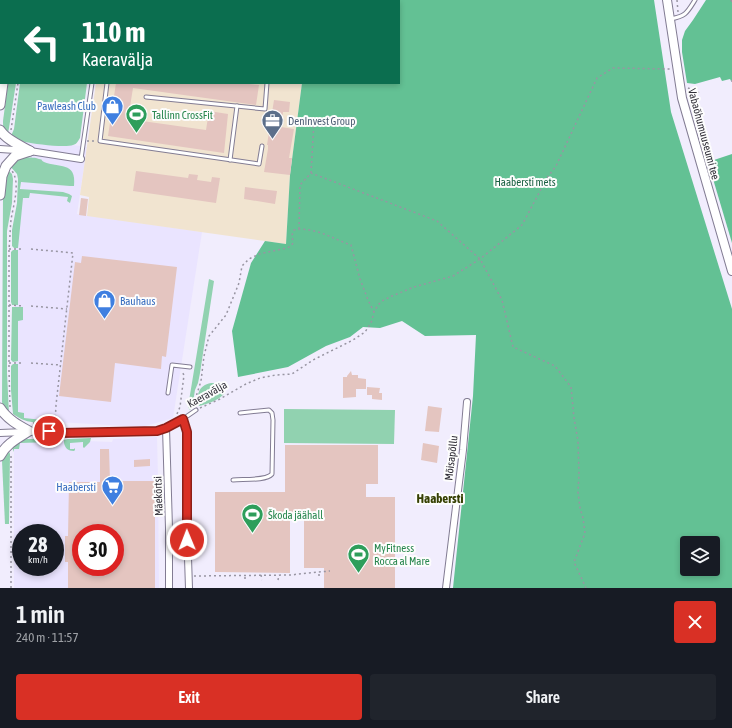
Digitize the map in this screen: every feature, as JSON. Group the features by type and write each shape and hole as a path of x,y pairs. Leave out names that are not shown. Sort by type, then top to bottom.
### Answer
{"main road":[{"path":"0,105 3,84"},
{"path":"0,130 2,133 30,151"},
{"path":"0,195 2,176 6,166 15,156 30,151"},
{"path":"0,408 9,418 30,427 8,445 0,456"}],"street":[{"name":"Vabaõhumuuseumi tee","path":"667,0 682,98 732,272"},
{"path":"0,149 30,151 81,159"},
{"name":"Mõisapõllu","path":"446,588 463,450 467,402"},
{"path":"183,419 187,432 187,527 189,588"},
{"name":"Kaeravälja","path":"0,433 30,427 60,433 157,431 183,419"},
{"name":"Mäekõrtsi","path":"166,428 169,588"}],"lane":[{"path":"670,19 684,15 695,0"},
{"path":"81,159 92,84"},
{"path":"107,84 100,140 259,164 262,146"},
{"path":"146,97 265,109 267,84"},
{"path":"230,160 237,106"},
{"path":"168,393 172,365 190,367"},
{"name":"Kaeravälja","path":"183,419 196,410"},
{"path":"233,480 265,478 270,477 272,474 272,413 270,410 240,413"}],"path":[{"path":"374,312 382,301 392,296 414,287 453,276 480,259 522,225 547,178 556,166 597,78 613,68 677,69"},
{"path":"9,134 12,126 18,84"},
{"path":"685,86 700,94"},
{"path":"300,229 300,185 311,173 314,120"},
{"path":"84,141 100,140"},
{"path":"9,418 11,414 9,388 10,233 11,219 15,203 16,183 15,174 10,169"},
{"path":"311,173 437,221 480,259 502,300 513,347 555,366 571,387 578,441 578,492 585,534 574,562 586,588"},
{"path":"196,410 196,397 201,381 204,356 209,336 226,316 239,283 242,266 249,259 259,254 291,246 293,243 292,235 294,230 300,229 314,231 351,245 360,279 374,312"},
{"path":"10,249 23,249"},
{"path":"31,249 73,253 55,419 55,424 58,427 61,427"},
{"path":"10,305 23,306"},
{"path":"31,306 67,309"},
{"name":"Kaeravälja","path":"196,410 260,378 292,374 313,360 354,340 365,332 371,323 374,312"},
{"path":"9,362 23,363"},
{"path":"31,363 60,365"},
{"path":"175,416 178,414 180,407 184,375 182,372"},
{"path":"30,427 44,422 44,419 55,419"},
{"path":"11,450 11,588"},
{"path":"193,576 292,575 330,571"},
{"path":"318,576 319,572"},
{"path":"261,575 262,580"},
{"path":"278,580 279,575"}],"shaded area":[{"path":"96,84 302,84 290,175 286,244 87,216 89,197 80,195"},
{"path":"22,138 87,147 77,214 202,232 173,418 142,427 24,420 15,413 15,242 21,192"},
{"path":"157,437 159,588 14,588 14,576 64,576 64,524 14,524 14,449 20,443 64,440 112,442 113,439"}],"green space":[{"name":"Haabersti mets","path":"400,0 654,0 671,112 732,309 732,588 453,588 473,396 476,335 425,336 402,321 380,328 363,327 350,337 326,346 288,367 238,377 232,331 251,263 265,241 286,244 290,175 302,84 400,84"},
{"path":"706,0 732,0 732,80 722,81 720,77 695,84 687,83 682,52 682,40 685,31"},
{"path":"8,84 16,84 8,133 4,129 3,121"},
{"path":"20,84 87,84 80,138 73,145 42,145 23,142 11,136 14,129"},
{"path":"732,154 732,243 708,162"},
{"path":"26,157 37,158 49,164 70,169 73,173 74,186 21,182 20,189 63,192 72,196 70,203 67,201 68,197 30,193 29,198 23,198 18,248 14,248 12,246 12,230 17,203 18,179 17,174 10,166 17,160"},
{"path":"8,170 12,174 13,179 12,203 7,231 7,373 9,414 2,402 3,195"},
{"path":"13,250 18,250 18,305 12,305 11,302 11,252"},
{"path":"209,279 214,281 200,373 192,408 190,410 188,407"},
{"path":"12,307 23,307 23,320 18,321 18,361 13,362 11,360"},
{"path":"13,364 18,364 18,412 24,413 24,418 43,420 42,422 27,421 13,414 11,366"},
{"path":"211,383 218,383 222,385 225,392 215,401 199,406 197,404 201,388"},
{"path":"284,409 395,410 394,444 284,443"},
{"path":"91,438 90,442 84,448 83,442 70,443 70,449 75,448 74,451 67,449 64,443 64,440 68,439"},
{"path":"27,439 49,439 53,442 20,443 19,449 14,449 14,452 11,445"},
{"path":"8,449 10,454 9,524 5,524 2,461"}],"building":[{"path":"116,84 259,85 256,105 133,88 128,119 206,130 209,111 228,114 224,153 108,136"},
{"path":"274,100 290,102 289,112 283,112 281,127 294,129 289,158 292,158 290,175 264,172"},
{"path":"136,171 188,178 189,174 198,175 197,180 211,182 212,177 220,178 216,203 133,191"},
{"path":"245,187 277,191 275,204 244,199"},
{"path":"81,198 88,199 86,216 79,215"},
{"path":"82,256 177,267 166,357 162,356 161,369 115,363 111,402 59,396 75,262 81,263"},
{"path":"351,371 352,375 358,375 358,378 366,379 366,389 356,389 356,397 343,398 343,377 347,377"},
{"path":"367,387 380,388 379,393 382,393 382,400 372,399 372,395 367,395"},
{"path":"428,406 442,408 439,432 425,431"},
{"path":"423,443 439,446 437,463 421,460"},
{"path":"285,445 378,445 378,484 366,484 366,497 395,497 395,588 324,588 324,568 304,568 304,518 290,518 290,573 215,572 215,492 285,492"},
{"name":"Haabersti","path":"100,449 109,449 110,481 155,481 155,588 68,588 68,562 65,562 65,536 68,536 69,482 100,482"},
{"path":"150,459 150,466 134,467 134,460"}],"place":[{"name":"Pawleash Club","path":"112,126"},
{"name":"Tallinn CrossFit","path":"137,134"},
{"name":"DenInvest Group","path":"273,140"},
{"name":"Bauhaus","path":"105,320"},
{"name":"Haabersti","path":"112,506"},
{"name":"Škoda jäähall","path":"253,534"},
{"name":"MyFitness Rocca al Mare","path":"359,574"}],"district":[{"name":"Haabersti","path":"440,498"}],"route":[{"path":"49,431 60,433 98,433 157,431 183,419 187,432 187,540"}]}
